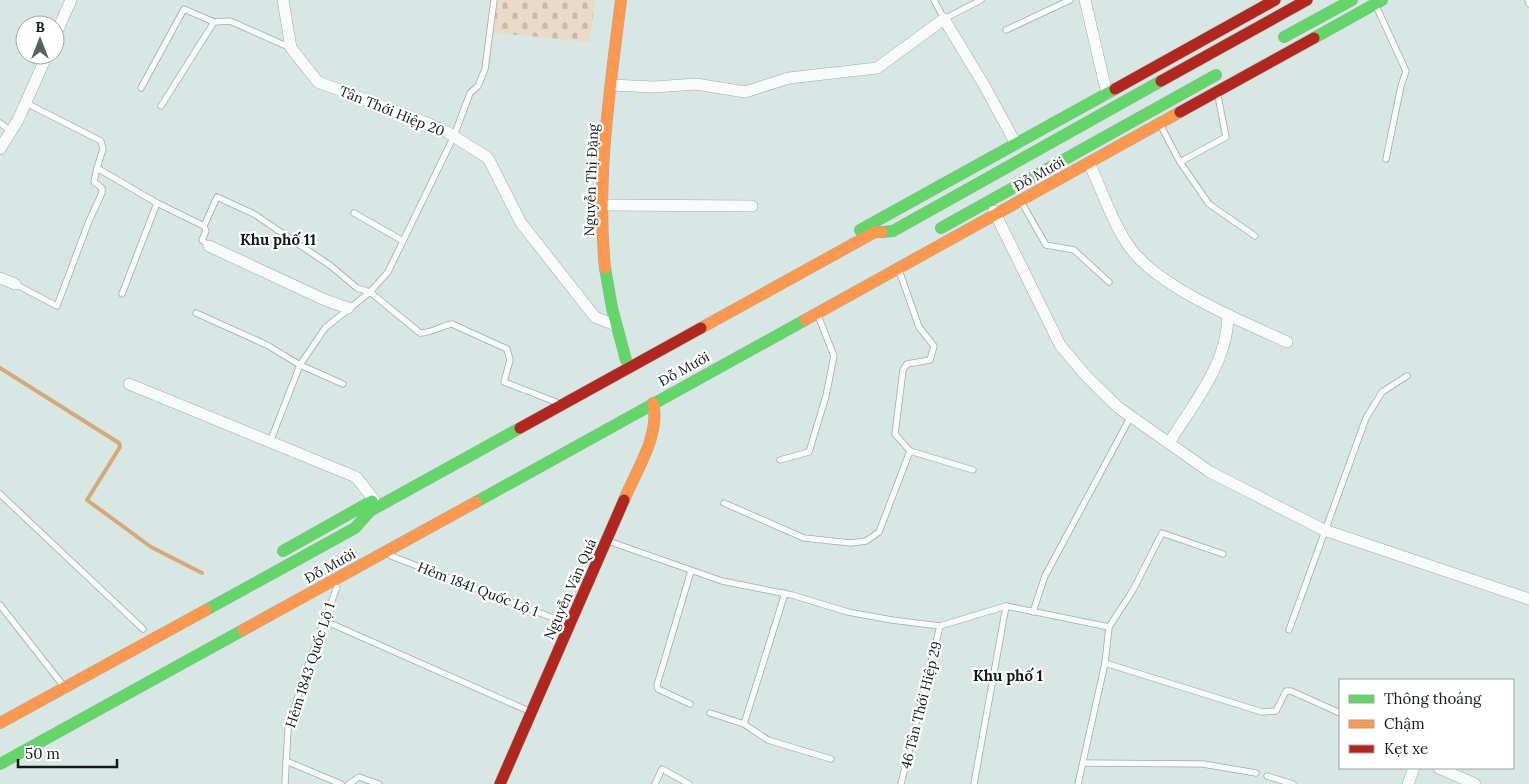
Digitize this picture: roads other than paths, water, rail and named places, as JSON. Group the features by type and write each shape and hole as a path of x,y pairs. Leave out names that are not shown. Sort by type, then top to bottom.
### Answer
{"main road":[{"name":"Nguyễn Thị Đặng","path":"621,0 611,85 603,205 604,256 615,325 628,364"},
{"name":"Đỗ Mười","path":"628,364 1275,0"},
{"name":"Đỗ Mười","path":"274,556 374,500 875,232 893,231 1307,0"},
{"path":"1274,43 1352,0"},
{"name":"Đỗ Mười","path":"370,548 385,547 651,400 817,314 1379,2"},
{"name":"Đỗ Mười","path":"932,234 1222,72"},
{"name":"Đỗ Mười","path":"0,764 384,554 891,263 902,253"},
{"name":"Nguyễn Văn Quá","path":"500,784 608,542 652,437 656,415 651,400"},
{"name":"Đỗ Mười","path":"0,723 356,528 370,511 557,403"}],"street":[{"path":"284,0 291,48"},
{"path":"1085,0 1107,94"},
{"path":"62,15 66,2"},
{"path":"611,85 654,87 696,84 745,92 789,78 877,68 944,19 984,84 1016,144"},
{"name":"Tân Thới Hiệp 20","path":"291,48 318,82 422,121 454,136 488,158 521,223 595,317 615,325"},
{"path":"0,149 26,103 43,65"},
{"path":"1089,163 1131,249 1155,273 1228,315 1287,342"},
{"path":"989,201 1060,345 1087,377 1131,416 1210,472 1324,530 1529,599"},
{"path":"603,205 752,206"},
{"path":"209,246 325,300 348,308"},
{"path":"0,278 15,284"},
{"path":"1169,443 1220,360 1228,331 1228,315"},
{"path":"128,384 356,477 374,500"},
{"path":"1408,784 1414,769"},
{"path":"1441,769 1476,784"}],"lane":[{"path":"270,442 300,364 325,328 370,292 388,272 454,136 470,93 478,86 485,69 494,0"},
{"path":"934,0 944,19 981,0"},
{"path":"1006,30 1070,0"},
{"path":"1528,0 1529,4"},
{"path":"1379,2 1406,71 1401,86 1386,159"},
{"path":"141,88 184,9 214,22 230,21 291,48"},
{"path":"161,106 214,22"},
{"path":"1180,162 1226,137 1217,92"},
{"path":"15,284 57,306 89,221 102,193 102,188 94,182 96,168 103,149 101,141 26,103"},
{"path":"0,123 11,132"},
{"path":"1159,124 1180,162 1208,204 1255,236"},
{"path":"96,168 158,203 204,226"},
{"path":"209,246 202,240 206,231 204,226 218,197 254,214 331,266 357,288 370,292 420,333 427,333 444,325 452,324 507,349 510,360 504,382 557,403"},
{"path":"1020,201 1046,245 1074,250 1110,282"},
{"path":"122,294 158,203"},
{"path":"354,213 403,241"},
{"path":"899,268 919,327 934,346 930,360 907,364 903,370 895,434 910,451 972,470"},
{"path":"196,314 267,345 300,364 343,384"},
{"path":"780,460 809,452 826,396 834,356 817,314"},
{"path":"1289,630 1366,418 1382,392 1406,376"},
{"path":"1033,612 1045,576 1131,416"},
{"path":"724,503 804,538 850,543 866,541 879,532 910,451"},
{"path":"0,494 143,629"},
{"path":"1078,784 1105,663 1109,627 1133,590 1162,532 1223,554"},
{"path":"608,542 722,581 785,594 848,612 940,626 1006,606 1109,627"},
{"name":"Hẻm 1841 Quốc Lộ 1","path":"384,554 571,625"},
{"path":"690,704 658,689 657,685 691,571"},
{"name":"Hẻm 1843 Quốc Lộ 1","path":"285,784 288,729 305,673 340,578"},
{"path":"744,724 785,594"},
{"path":"974,784 1006,606"},
{"path":"0,607 65,687"},
{"path":"325,621 533,713"},
{"name":"46 Tân Thới Hiệp 29","path":"901,784 940,626"},
{"path":"1105,663 1262,712 1276,710 1282,696 1286,691 1291,691 1339,713"},
{"path":"710,713 744,724 768,740 831,760"},
{"path":"286,761 341,784"},
{"path":"1083,763 1203,764 1256,773"},
{"path":"654,784 662,769 689,784"},
{"path":"349,784 359,776 379,784"},
{"path":"1267,776 1293,784"}],"waterway":[{"path":"0,368 119,443 120,447 87,500 151,547 202,573"}],"district":[{"name":"Khu phố 11","path":"278,239"},
{"name":"Khu phố 1","path":"1008,675"}]}
